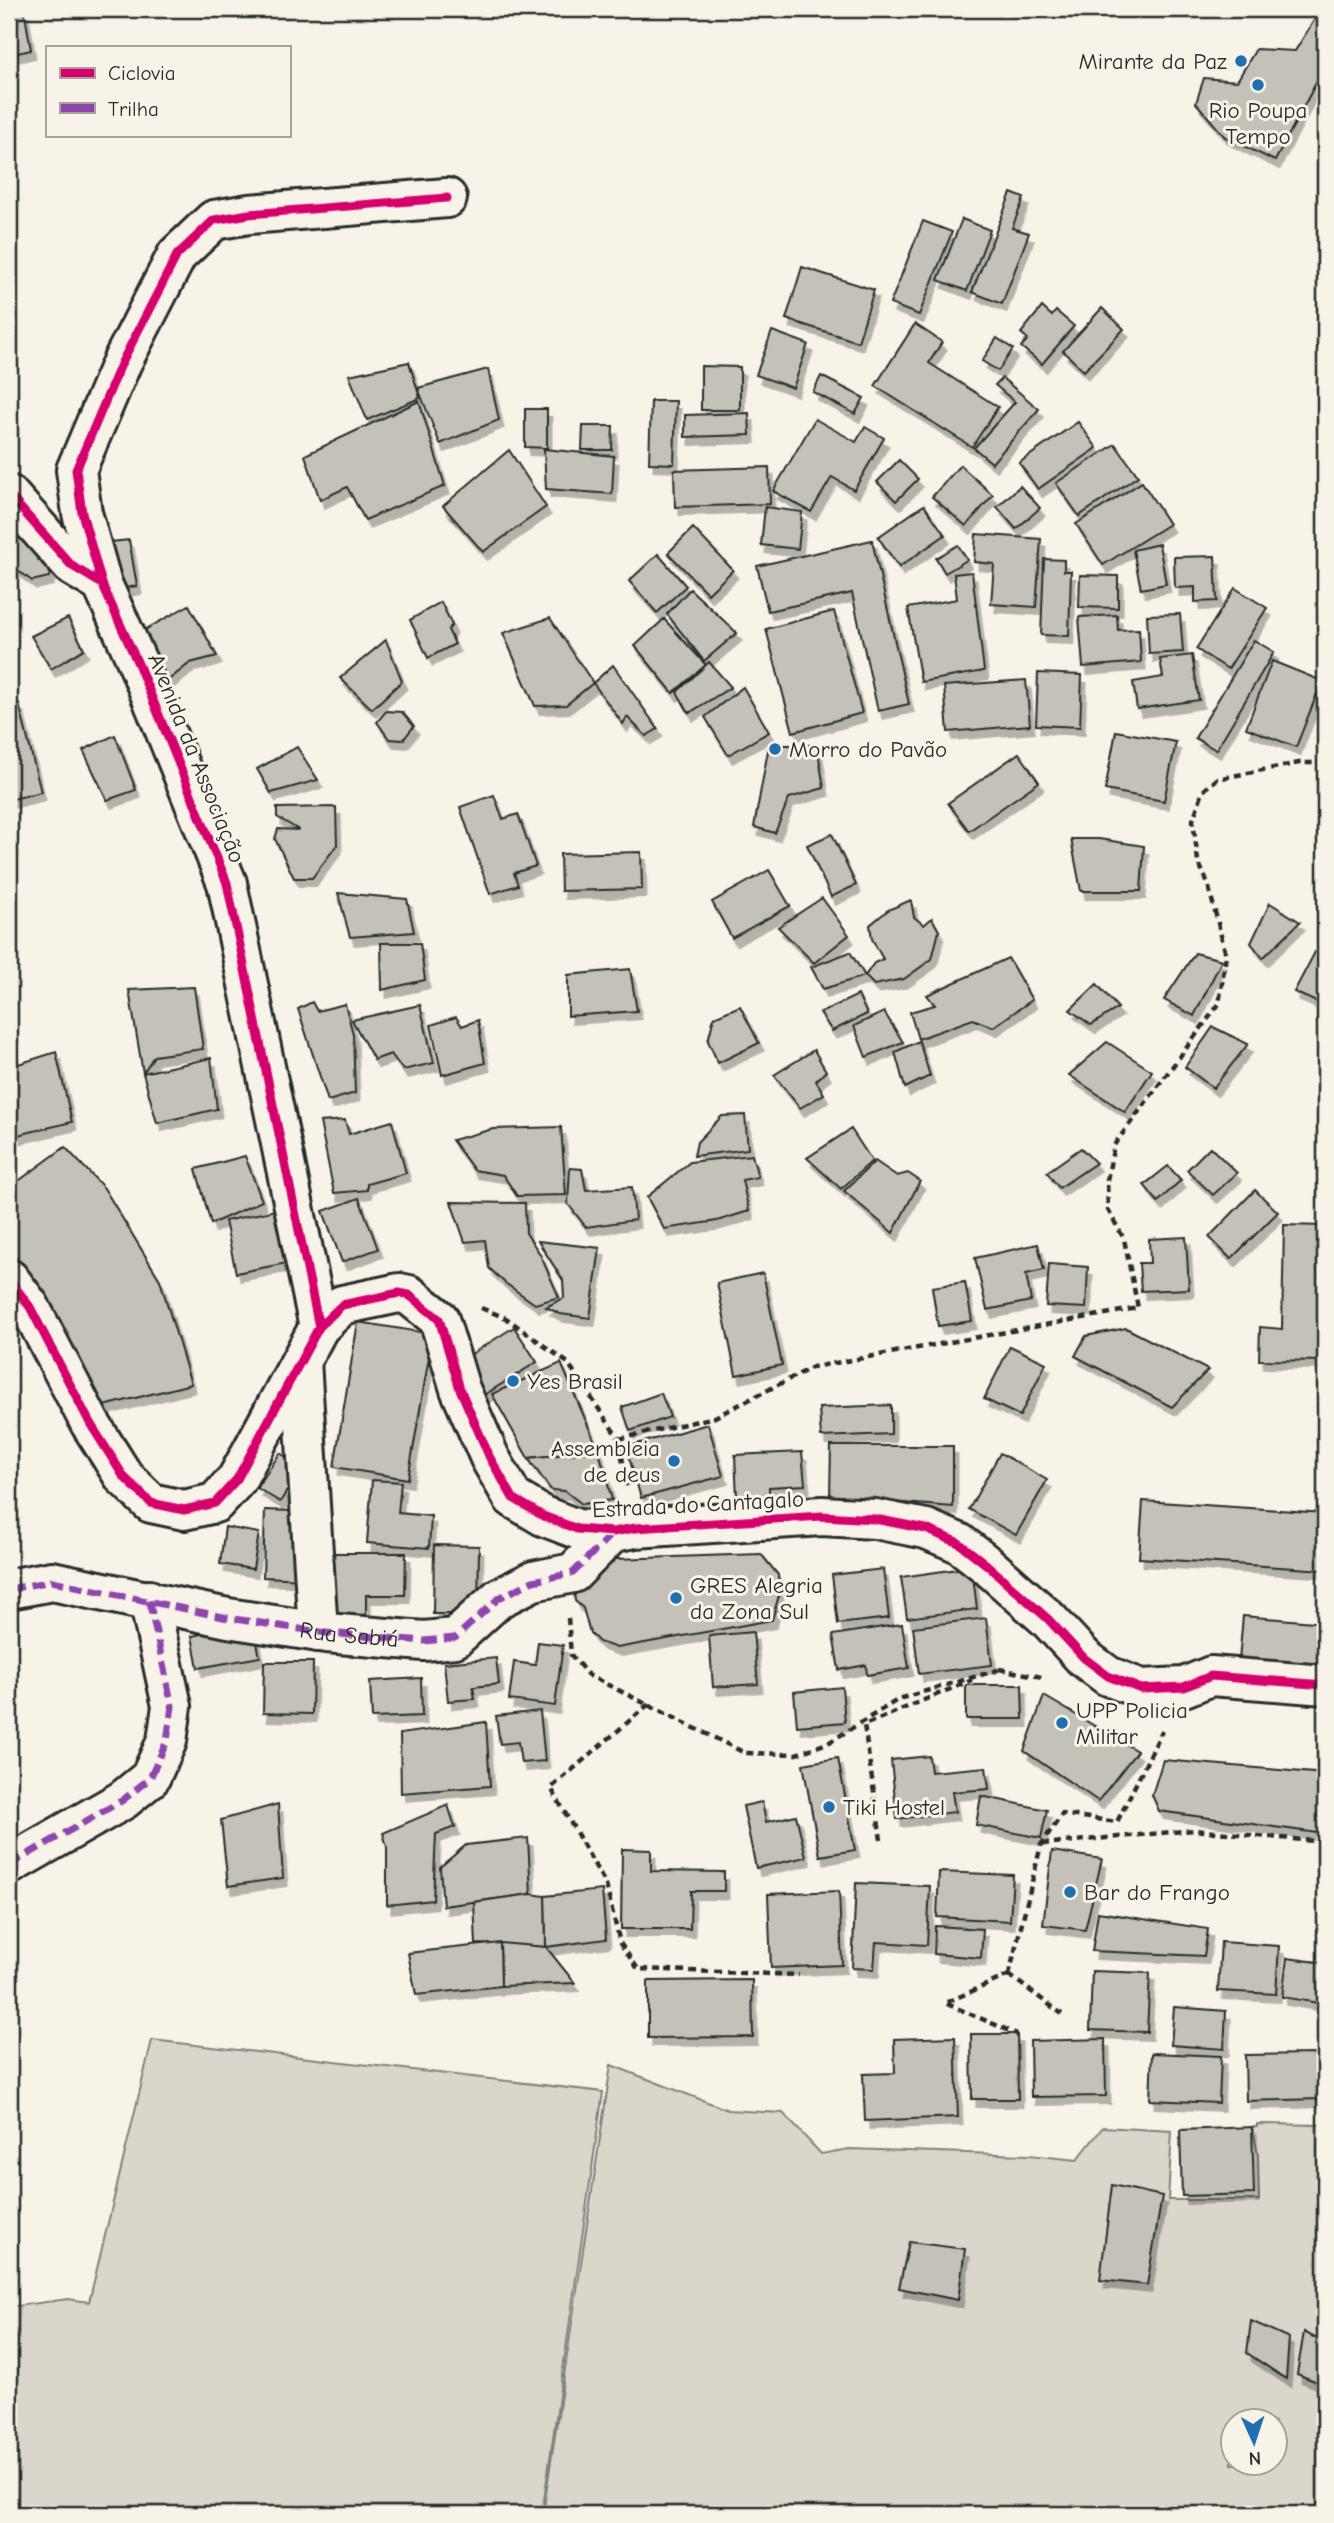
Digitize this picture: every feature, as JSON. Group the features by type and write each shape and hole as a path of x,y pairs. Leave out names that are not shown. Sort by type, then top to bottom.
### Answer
{"street":[{"name":"Avenida da Associação","path":"319,1327 227,883 139,666 102,584 82,513 76,470 122,362 177,255 214,220 249,214 447,198"},
{"path":"9,495 72,565 102,584"},
{"name":"Estrada do Cantagalo","path":"9,1279 30,1307 90,1423 124,1477 151,1503 184,1510 215,1503 237,1479 319,1327 342,1305 399,1293 409,1295 439,1319 460,1389 490,1458 513,1497 543,1516 576,1529 624,1530 822,1516 875,1519 926,1529 959,1543 987,1565 1048,1619 1084,1658 1108,1676 1141,1689 1184,1687 1211,1676 1325,1685"},
{"path":"301,1360 318,1632"},
{"name":"Rua Sabiá","path":"9,1589 52,1581 228,1618 318,1632 370,1638 456,1638 499,1598 533,1581 573,1573 624,1530"},
{"path":"9,1865 122,1800 150,1777 167,1741 172,1706 149,1600"}],"path":[{"path":"1325,552 1320,671 1325,672"},
{"path":"619,1439 715,1417 813,1367 1138,1308 1124,1239 1108,1210 1107,1180 1114,1145 1219,1004 1226,954 1208,884 1198,861 1193,820 1203,791 1217,779 1299,763 1325,763"},
{"path":"474,1305 506,1318 568,1363 619,1439 624,1530"},
{"path":"566,1575 571,1655 588,1675 745,1753 796,1754 828,1743 899,1699 1001,1669 1057,1680 1084,1658"},
{"path":"881,1840 864,1725 1001,1669"},
{"path":"1009,1975 1041,1844 1062,1814 1117,1822 1184,1687"},
{"path":"649,1704 551,1788 606,1885 620,1943 638,1969 799,1975"},
{"path":"1041,1844 1194,1830 1325,1842"},
{"path":"1009,1975 1062,2014"},
{"path":"1009,1975 945,2003 1017,2034"}],"shaded area":[{"path":"152,2040 603,2092 542,2514 9,2514 9,2307 68,2299 89,2302"},
{"path":"611,2065 728,2110 783,2113 821,2154 849,2149 1029,2155 1077,2160 1103,2127 1172,2131 1168,2200 1259,2200 1258,2154 1252,2127 1257,2127 1257,2124 1325,2125 1325,2514 543,2514"}],"building":[{"path":"9,9 24,9 31,50 9,55"},
{"name":"Rio Poupa Tempo","path":"1321,9 1325,9 1325,89 1317,81 1275,161 1225,137 1196,103 1204,78 1237,81 1256,49 1295,51"},
{"path":"1011,193 1024,198 1012,228 1029,233 1002,304 972,292"},
{"path":"962,219 990,230 967,291 938,280"},
{"path":"923,221 952,232 919,315 890,304"},
{"path":"802,267 874,290 858,342 786,319"},
{"path":"1042,307 1052,316 1056,311 1074,326 1042,364 1021,347 1028,339 1021,333"},
{"path":"1102,308 1124,329 1084,371 1063,351"},
{"path":"915,324 942,342 929,363 998,407 972,447 875,386"},
{"path":"772,331 808,344 793,388 756,375"},
{"path":"997,338 1013,349 998,371 982,361"},
{"path":"409,362 420,398 367,420 349,375"},
{"path":"701,366 740,367 740,410 701,410"},
{"path":"488,369 499,420 440,444 418,388"},
{"path":"821,376 864,398 855,414 813,392"},
{"path":"1002,378 1039,409 992,463 974,448 1015,402 995,385"},
{"path":"419,401 445,486 365,520 347,487 320,500 305,455"},
{"path":"651,401 676,401 674,464 649,463"},
{"path":"525,409 547,409 547,448 525,447"},
{"path":"749,413 750,435 685,437 685,415"},
{"path":"815,419 856,442 865,427 884,438 854,490 832,477 811,512 773,491"},
{"path":"1078,422 1097,448 1038,489 1019,463"},
{"path":"583,426 613,426 612,450 582,450"},
{"path":"1115,444 1138,476 1079,516 1056,483"},
{"path":"544,449 614,456 612,494 546,489"},
{"path":"509,450 546,507 483,552 443,506"},
{"path":"899,460 918,479 896,501 877,482"},
{"path":"960,465 993,495 966,526 932,497"},
{"path":"769,467 770,504 675,507 674,470"},
{"path":"1142,482 1169,524 1103,565 1076,524"},
{"path":"1020,486 1040,508 1016,529 997,507"},
{"path":"9,505 53,561 49,577 32,581 9,564"},
{"path":"924,505 945,535 899,567 878,537"},
{"path":"765,507 802,512 798,549 761,545"},
{"path":"693,528 733,570 708,594 668,553"},
{"path":"976,534 1041,539 1036,607 991,604 994,564 974,562"},
{"path":"129,540 137,586 119,589 111,542"},
{"path":"872,540 909,704 878,711 852,593 768,611 757,566"},
{"path":"1159,544 1166,584 1141,589 1133,550"},
{"path":"958,545 967,560 945,573 936,558"},
{"path":"658,554 686,586 657,613 629,581"},
{"path":"1215,556 1217,601 1195,602 1195,587 1175,588 1174,557"},
{"path":"1044,559 1064,560 1064,571 1071,571 1069,636 1041,635"},
{"path":"972,572 984,671 921,682 908,608 957,599 954,574"},
{"path":"1080,575 1118,576 1118,608 1079,607"},
{"path":"1235,588 1267,608 1228,669 1196,649"},
{"path":"690,589 737,633 704,661 667,614"},
{"path":"441,602 452,625 448,630 455,644 428,658 410,620"},
{"path":"189,605 217,656 190,663 161,686 134,636"},
{"path":"834,611 862,713 793,732 766,629"},
{"path":"1180,614 1183,652 1149,654 1147,615"},
{"path":"1117,615 1118,630 1139,629 1141,662 1083,667 1079,617"},
{"path":"68,618 84,649 51,669 31,636"},
{"path":"550,618 593,683 566,705 535,706 503,633"},
{"path":"664,619 706,665 673,693 635,646"},
{"path":"386,640 402,681 372,709 340,678"},
{"path":"1254,640 1274,652 1216,750 1195,738"},
{"path":"1192,655 1199,700 1137,709 1133,682 1163,677 1160,659"},
{"path":"1272,661 1322,681 1296,747 1246,728"},
{"path":"709,662 731,687 689,713 677,692"},
{"path":"613,665 658,729 646,736 627,717 623,724 593,683"},
{"path":"1038,673 1082,675 1080,727 1036,725"},
{"path":"1026,680 1030,725 948,732 944,686"},
{"path":"743,687 769,732 728,755 705,717"},
{"path":"19,704 41,792 9,800 9,708"},
{"path":"386,711 402,712 414,726 403,740 389,739 377,722"},
{"path":"1116,731 1176,742 1164,801 1105,790"},
{"path":"115,735 136,790 107,800 83,750"},
{"path":"769,745 817,745 824,788 789,798 775,833 754,827"},
{"path":"297,747 318,780 271,793 257,769"},
{"path":"1019,753 1039,782 969,831 948,803"},
{"path":"494,795 503,819 518,814 536,866 514,873 518,885 490,894 460,807"},
{"path":"336,807 337,845 312,878 294,878 275,839 278,829 299,830 277,817 277,808"},
{"path":"832,834 856,885 831,897 807,845"},
{"path":"1071,839 1099,839 1144,846 1141,891 1081,891"},
{"path":"641,852 642,889 561,891 560,854"},
{"path":"769,870 790,906 732,938 712,902"},
{"path":"338,893 407,899 414,932 350,937"},
{"path":"822,898 849,935 814,963 778,927"},
{"path":"911,900 914,917 924,925 932,918 939,931 932,959 904,979 874,985 865,976 874,963 883,959 872,939 870,925 888,910"},
{"path":"1270,903 1300,922 1263,958 1251,943"},
{"path":"381,943 420,943 425,980 382,990"},
{"path":"850,952 865,976 823,989 811,967"},
{"path":"1315,952 1325,957 1323,1005 1294,992"},
{"path":"1195,953 1222,960 1194,1016 1164,1000"},
{"path":"1008,958 1032,1000 993,1027 973,1019 918,1039 910,1012 935,1005 927,995"},
{"path":"630,969 637,1011 568,1016 568,975"},
{"path":"1097,984 1118,1008 1091,1025 1070,1010"},
{"path":"194,987 203,1049 154,1056 143,1073 129,990"},
{"path":"858,995 867,1014 832,1031 820,1013"},
{"path":"312,1002 317,1011 345,1004 353,1034 355,1093 328,1101 298,1009"},
{"path":"420,1005 434,1063 403,1070 391,1054 374,1060 352,1020"},
{"path":"740,1006 759,1043 718,1063 708,1041 714,1017"},
{"path":"884,1012 903,1042 866,1057 854,1026"},
{"path":"456,1017 462,1026 478,1020 485,1063 442,1075 431,1025"},
{"path":"1213,1027 1248,1044 1213,1088 1185,1067"},
{"path":"919,1041 930,1076 905,1088 895,1052"},
{"path":"1107,1042 1152,1071 1125,1112 1069,1075"},
{"path":"814,1050 826,1071 816,1081 824,1094 800,1108 774,1075"},
{"path":"56,1052 72,1122 9,1137 9,1067"},
{"path":"211,1058 217,1109 157,1123 143,1073"},
{"path":"745,1115 748,1149 694,1156 697,1142 722,1116"},
{"path":"345,1120 349,1134 392,1121 406,1173 367,1184 367,1190 334,1193 320,1122"},
{"path":"561,1127 566,1195 517,1196 503,1175 474,1170 452,1140 493,1129"},
{"path":"851,1129 872,1161 841,1189 807,1158"},
{"path":"65,1147 104,1188 160,1280 191,1384 96,1408 50,1306 9,1248 9,1188"},
{"path":"1210,1147 1237,1173 1213,1195 1187,1170"},
{"path":"1081,1148 1096,1163 1059,1188 1047,1172"},
{"path":"752,1155 758,1177 742,1180 749,1211 717,1221 664,1229 647,1197 690,1162"},
{"path":"245,1156 262,1201 211,1224 196,1169"},
{"path":"875,1161 897,1176 908,1173 920,1181 893,1233 844,1191"},
{"path":"1168,1166 1181,1180 1158,1202 1144,1185"},
{"path":"570,1168 582,1169 586,1190 632,1187 635,1220 586,1227 568,1204"},
{"path":"1255,1190 1278,1212 1231,1259 1209,1237"},
{"path":"359,1198 378,1249 342,1262 323,1211"},
{"path":"451,1202 525,1203 526,1233 540,1254 559,1297 535,1304 505,1283 489,1268 485,1240 465,1242"},
{"path":"285,1208 297,1261 236,1273 225,1221"},
{"path":"1284,1225 1325,1226 1325,1361 1259,1360 1260,1327 1282,1329"},
{"path":"1186,1237 1189,1289 1141,1291 1139,1263 1150,1263 1149,1239"},
{"path":"538,1241 600,1248 590,1318 560,1314 546,1307 564,1298 563,1280"},
{"path":"1038,1244 1044,1270 1026,1274 1031,1301 987,1310 975,1258"},
{"path":"1049,1264 1088,1267 1086,1308 1046,1306"},
{"path":"763,1273 782,1365 736,1375 717,1283"},
{"path":"965,1282 972,1321 938,1326 932,1287"},
{"path":"358,1322 433,1334 408,1479 334,1467"},
{"path":"514,1327 537,1362 484,1395 462,1360"},
{"path":"1126,1328 1208,1370 1172,1407 1075,1356 1086,1336"},
{"path":"1010,1346 1046,1363 1020,1416 984,1399"},
{"path":"561,1363 599,1451 528,1458 492,1394"},
{"path":"661,1393 670,1417 630,1431 622,1407"},
{"path":"891,1405 891,1434 821,1437 819,1408"},
{"name":"Assembleia de deus","path":"708,1424 723,1476 641,1498 626,1447"},
{"path":"831,1446 953,1446 953,1507 830,1497"},
{"path":"599,1451 612,1500 582,1504 565,1491 551,1490 528,1458"},
{"path":"802,1452 805,1485 769,1487 769,1497 737,1498 735,1455"},
{"path":"280,1453 302,1467 280,1502 257,1488"},
{"path":"1000,1453 1047,1480 1016,1535 969,1509"},
{"path":"372,1480 401,1482 398,1513 431,1516 429,1548 367,1543"},
{"path":"1143,1501 1325,1513 1325,1570 1139,1558"},
{"path":"265,1510 292,1511 291,1535 307,1535 306,1579 263,1577"},
{"path":"225,1527 259,1533 253,1569 220,1564"},
{"path":"434,1545 479,1546 478,1614 433,1614"},
{"path":"327,1553 406,1553 405,1595 366,1595 366,1626 327,1625"},
{"name":"GRES Alegria da Zona Sul","path":"761,1554 778,1575 779,1595 772,1620 617,1648 599,1642 590,1633 583,1608 575,1601 573,1580 587,1566 615,1559"},
{"path":"972,1567 977,1609 907,1618 901,1577"},
{"path":"883,1569 889,1618 838,1624 832,1575"},
{"path":"1243,1616 1325,1623 1325,1678 1238,1671"},
{"path":"986,1618 992,1665 919,1674 913,1627"},
{"path":"253,1624 260,1657 198,1668 192,1636"},
{"path":"902,1624 909,1668 867,1675 866,1665 839,1670 833,1635"},
{"path":"753,1632 758,1684 713,1687 709,1636"},
{"path":"538,1642 563,1645 555,1706 509,1700 514,1662 535,1665"},
{"path":"496,1658 499,1684 473,1687 475,1699 448,1701 444,1663"},
{"path":"264,1662 313,1662 312,1714 263,1713"},
{"path":"421,1678 422,1716 372,1718 370,1681"},
{"path":"966,1685 1022,1685 1023,1719 966,1719"},
{"path":"842,1687 845,1722 797,1726 794,1692"},
{"name":"UPP Policia Militar","path":"1044,1696 1137,1751 1098,1801 1024,1751"},
{"path":"540,1711 545,1761 521,1763 518,1742 500,1744 496,1716"},
{"path":"486,1722 490,1786 401,1793 400,1734"},
{"path":"929,1756 931,1772 986,1767 989,1789 952,1792 955,1812 897,1819 891,1760"},
{"name":"Tiki Hostel","path":"838,1758 855,1850 820,1856 803,1764"},
{"path":"1163,1760 1325,1774 1325,1834 1159,1811 1152,1795"},
{"path":"981,1796 1047,1810 1041,1838 976,1825"},
{"path":"762,1802 766,1822 796,1815 806,1857 756,1868 743,1806"},
{"path":"278,1804 283,1878 228,1886 221,1820"},
{"path":"448,1805 455,1827 436,1834 433,1900 387,1905 387,1847 383,1833"},
{"path":"528,1838 531,1894 443,1906 440,1867 466,1845"},
{"path":"622,1849 651,1850 651,1871 724,1872 724,1891 691,1891 690,1929 621,1929"},
{"name":"Bar do Frango","path":"1052,1851 1102,1859 1085,1930 1043,1925"},
{"path":"939,1872 1013,1875 1010,1921 937,1917"},
{"path":"856,1883 930,1886 927,1945 876,1942 874,1969 852,1968"},
{"path":"602,1890 606,1939 546,1947 545,1896"},
{"path":"839,1891 842,1965 771,1968 768,1894"},
{"path":"531,1894 545,1896 546,1947 476,1944 474,1902"},
{"path":"1098,1912 1208,1929 1204,1956 1092,1951"},
{"path":"935,1926 983,1929 981,1958 934,1954"},
{"path":"1221,1942 1279,1946 1276,1994 1218,1991"},
{"path":"500,1943 546,1947 575,1983 501,1986"},
{"path":"500,1943 501,1986 416,1995 408,1953"},
{"path":"1287,1958 1325,1963 1325,2004 1282,1997"},
{"path":"1092,1971 1150,1973 1147,2032 1090,2030"},
{"path":"752,1980 753,2037 648,2038 648,1981"},
{"path":"1174,2007 1226,2011 1224,2049 1171,2045"},
{"path":"971,2034 1017,2034 1018,2099 972,2099"},
{"path":"955,2037 958,2117 865,2121 863,2074 895,2073 894,2039"},
{"path":"1105,2039 1106,2096 1031,2097 1030,2041"},
{"path":"1152,2053 1221,2056 1219,2103 1150,2100"},
{"path":"1319,2054 1320,2099 1246,2101 1245,2055"},
{"path":"1252,2127 1254,2194 1182,2196 1180,2130"},
{"path":"1112,2185 1162,2196 1147,2285 1100,2280"},
{"path":"909,2242 965,2249 958,2300 899,2288"},
{"path":"1251,2321 1289,2338 1286,2379 1247,2353"},
{"path":"1304,2332 1325,2343 1325,2385 1297,2374"}],"marked path":[{"path":"9,1589 52,1581 228,1618 326,1633 424,1641 455,1638 499,1598 533,1581 573,1573 613,1532"},
{"path":"9,1865 123,1800 150,1778 167,1741 172,1706 149,1600"}],"cycle path":[{"path":"102,584 82,513 76,470 122,362 177,255 214,220 249,214 447,198"},
{"path":"9,495 72,566 102,584 139,666 227,883 319,1327"},
{"path":"9,1279 30,1307 90,1423 124,1477 151,1503 184,1510 215,1503 237,1479 319,1327 342,1305 399,1293 409,1295 439,1319 460,1389 490,1458 513,1498 543,1516 577,1529 613,1532 635,1528 822,1516 875,1519 926,1529 959,1543 987,1565 1048,1619 1084,1658 1108,1676 1141,1689 1184,1687 1211,1676 1325,1685"}],"place":[{"name":"Mirante da Paz","path":"1241,61"},
{"name":"Rio Poupa Tempo","path":"1258,85"},
{"name":"Morro do Pavão","path":"775,749"},
{"name":"Yes Brasil","path":"513,1381"},
{"name":"Assembleia de deus","path":"674,1461"},
{"name":"GRES Alegria da Zona Sul","path":"676,1598"},
{"name":"UPP Policia Militar","path":"1062,1723"},
{"name":"Tiki Hostel","path":"829,1807"},
{"name":"Bar do Frango","path":"1070,1892"}]}
